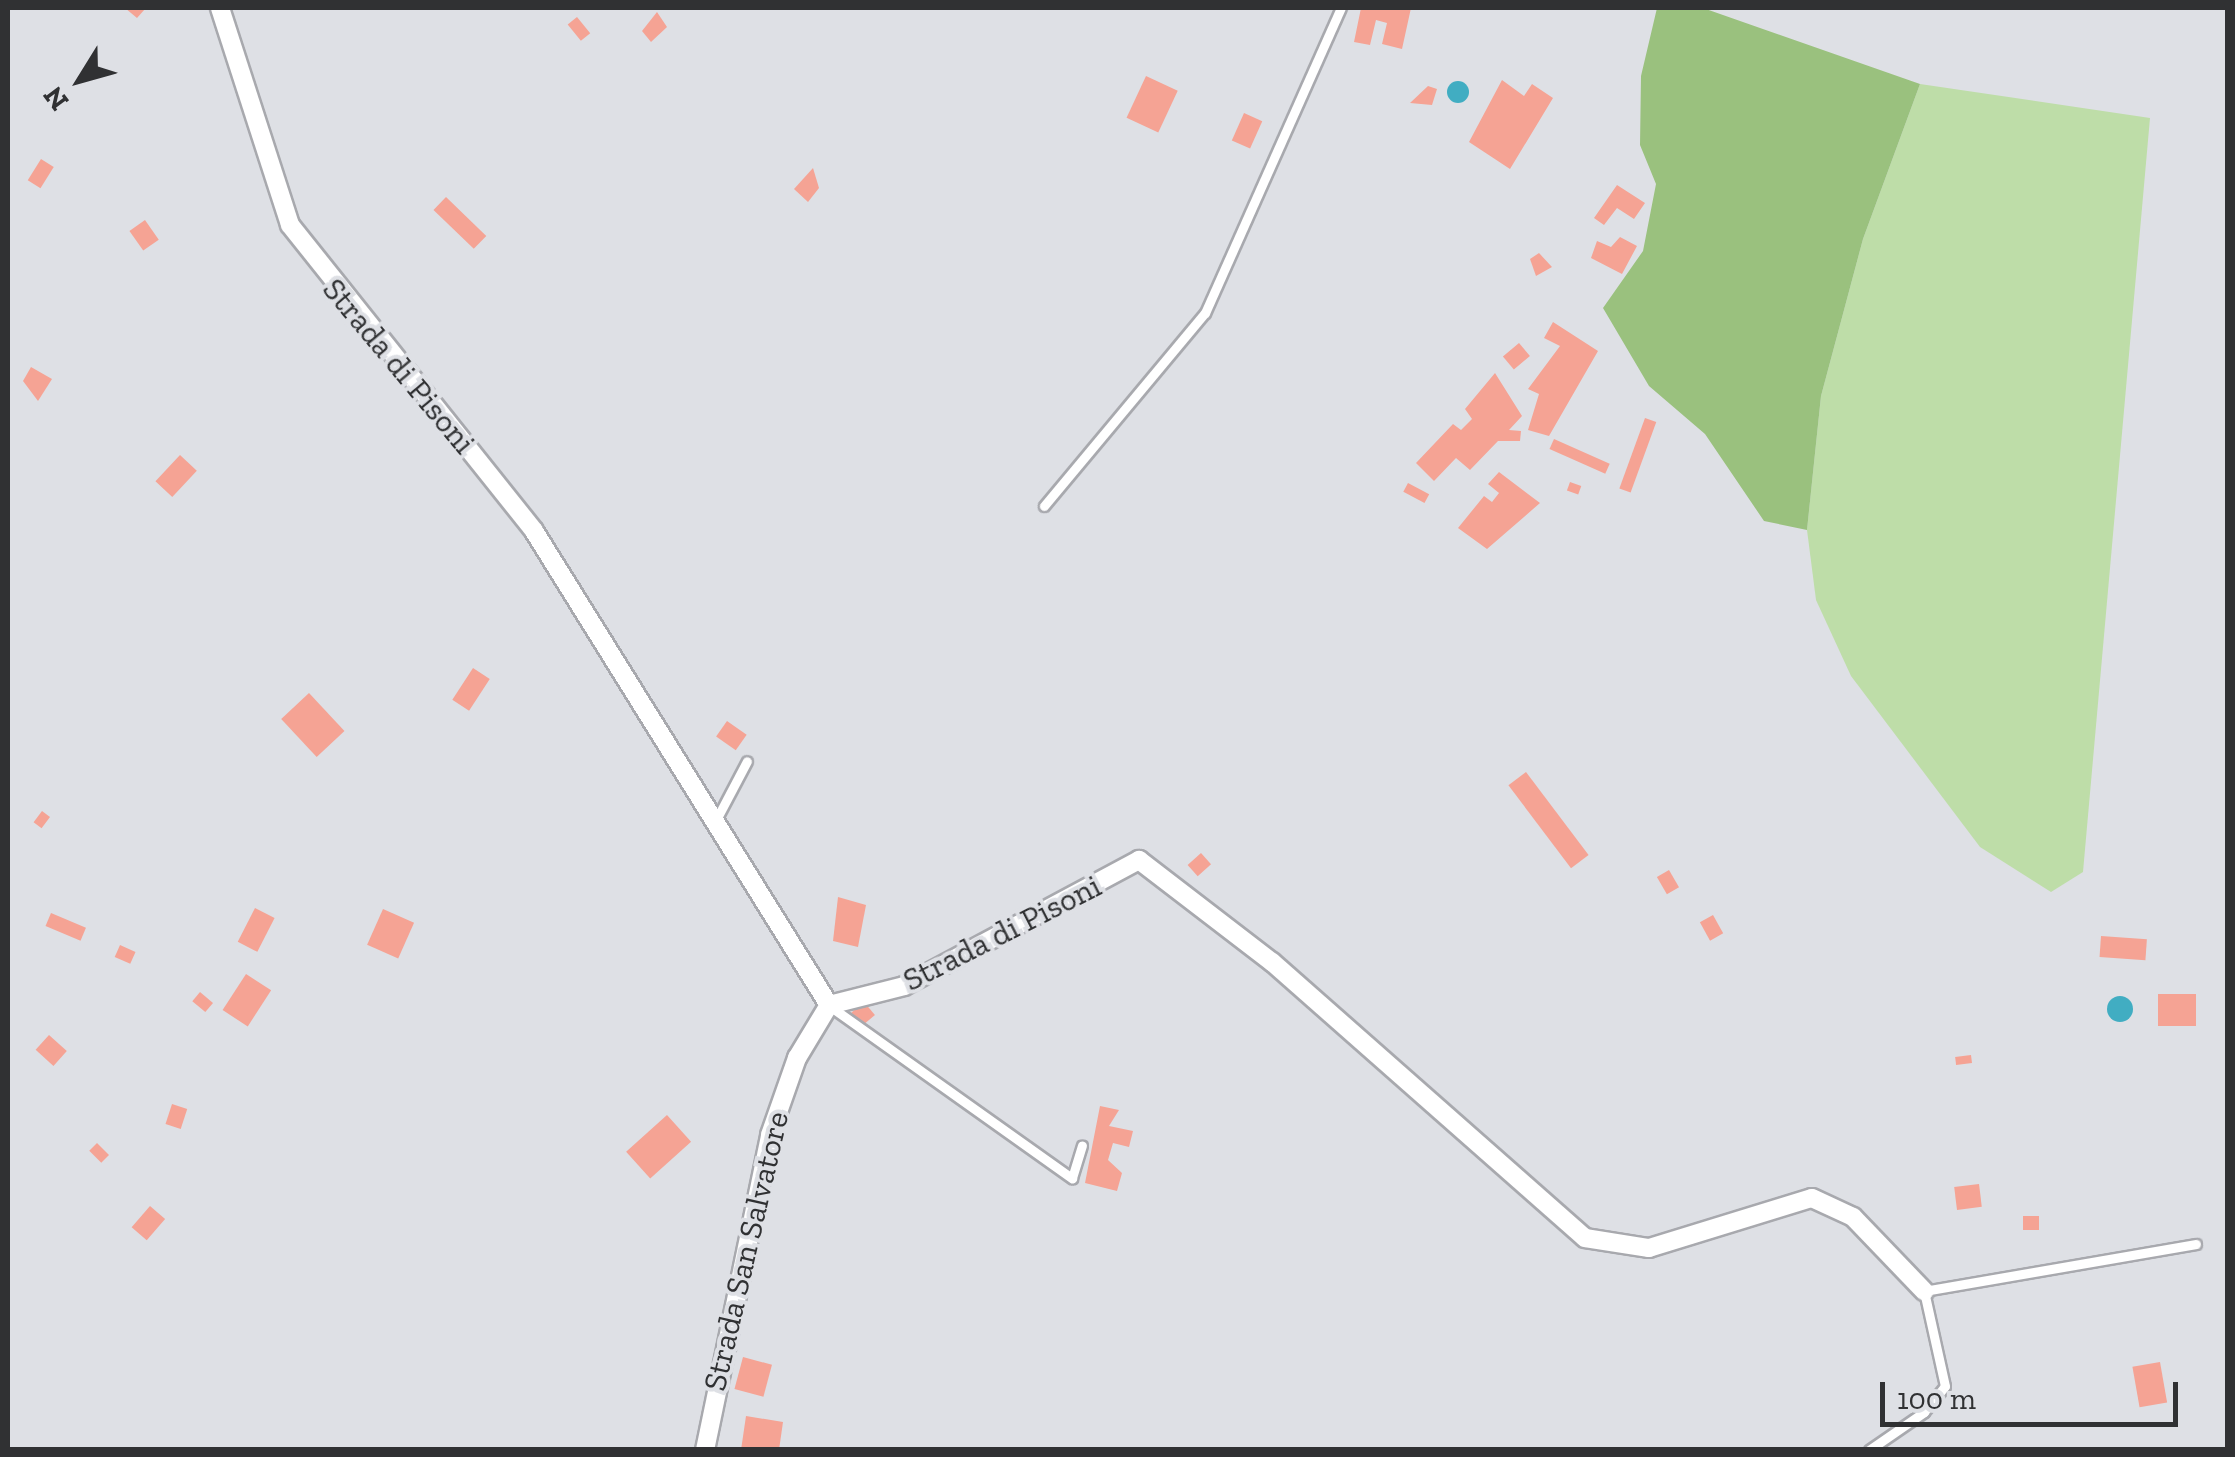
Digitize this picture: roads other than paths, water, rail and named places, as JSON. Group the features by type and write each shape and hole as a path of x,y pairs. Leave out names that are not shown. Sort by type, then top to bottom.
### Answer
{"street":[{"name":"Strada di Pisoni","path":"220,8 290,225 534,531 717,818 829,1005 913,982 1139,860 1272,962 1585,1238 1650,1248 1771,1204 1819,1199 1864,1226 1924,1290"},
{"name":"Strada San Salvatore","path":"705,1450 770,1134 829,1005"}],"lane":[{"path":"1044,506 1205,313 1342,8"},
{"path":"717,818 747,760"},
{"path":"829,1005 1072,1178 1082,1146"},
{"path":"1869,1450 1924,1412 1944,1386 1924,1290 2196,1244"}],"water":[{"path":"1458,81 1466,84 1466,100 1458,103 1450,100 1447,92 1450,84"},
{"path":"2120,996 2130,999 2130,1019 2120,1022 2110,1019 2107,1009 2110,999"}]}
